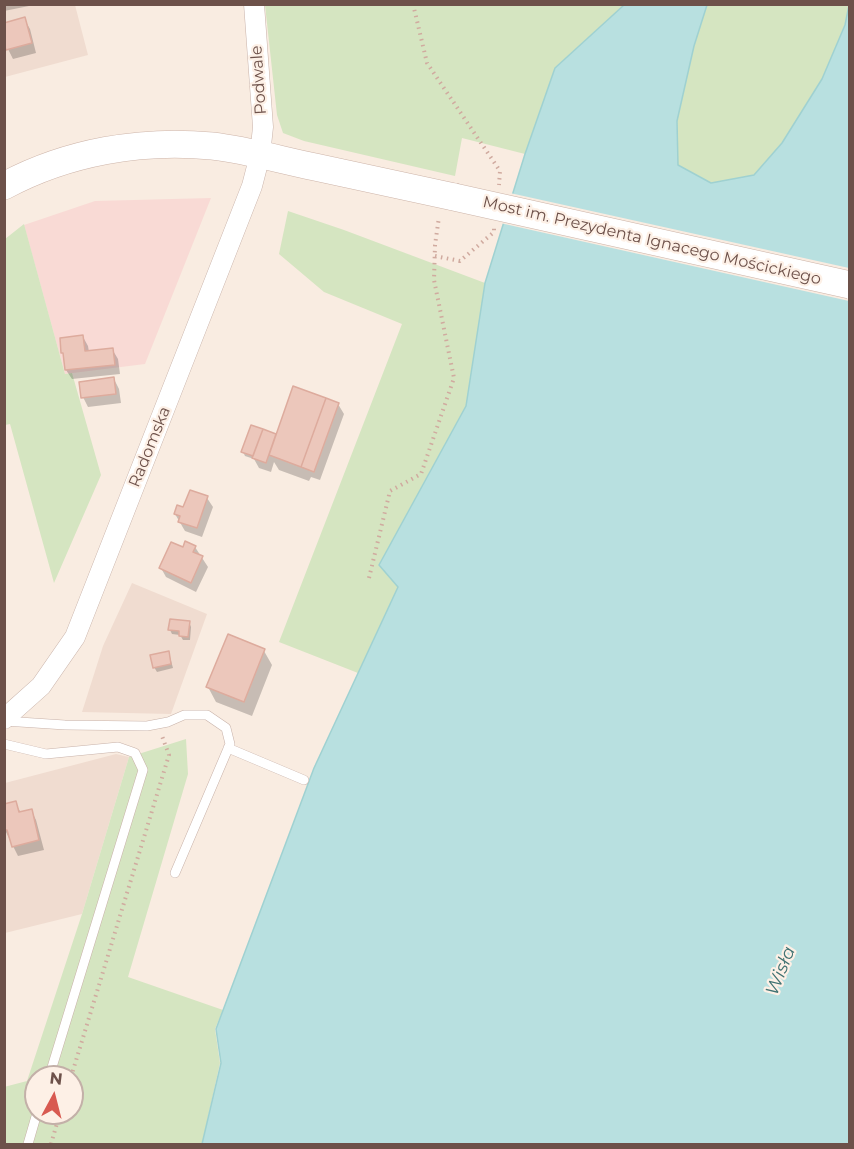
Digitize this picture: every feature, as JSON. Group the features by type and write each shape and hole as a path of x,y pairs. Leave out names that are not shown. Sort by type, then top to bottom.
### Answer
{"main road":[{"path":"4,186 25,174 69,159 107,150 144,146 213,146 260,154 447,202"},
{"name":"Most im. Prezydenta Ignacego Mościckiego","path":"447,202 849,285"}],"street":[{"name":"Podwale","path":"254,4 263,127 260,154"},
{"name":"Radomska","path":"4,720 41,686 75,638 252,186 260,154"}],"lane":[{"path":"4,720 65,725 147,726 168,722 184,715 207,715 226,728 230,744 175,873"},
{"path":"4,744 46,754 118,747 135,753 143,770 53,1065"},
{"path":"228,748 304,780"},
{"path":"28,1144 34,1125"}],"path":[{"path":"413,4 427,63 500,171"},
{"path":"369,578 390,491 421,474 454,378 434,280 435,246 447,202"},
{"path":"75,1065 169,755 162,735 147,726"},
{"path":"51,1144 57,1125"}],"shaded area":[{"path":"5,5 75,5 88,55 5,77"},
{"path":"211,198 145,364 65,374 24,225 95,201"},
{"path":"132,583 207,614 171,714 82,712 103,646"},
{"path":"116,754 129,757 82,914 5,933 5,783"}],"green space":[{"path":"265,5 624,5 555,68 525,154 462,138 455,176 304,141 283,133 277,115"},
{"path":"707,5 849,5 845,25 822,79 782,143 754,175 711,183 678,165 677,121 694,46"},
{"path":"288,211 485,283 466,406 379,565 398,587 358,673 279,642 402,324 324,292 279,254"},
{"path":"24,224 65,374 72,373 101,475 54,583 10,424 5,425 5,239"},
{"path":"186,739 188,774 128,977 223,1010 215,1029 220,1063 202,1144 5,1144 4,1087 24,1082 24,1125 84,1125 84,1065 32,1065 82,914 129,757"}],"water":[{"name":"Wisła","path":"624,5 707,5 694,46 677,121 678,165 711,183 754,175 782,143 822,79 845,25 849,5 849,1144 202,1144 221,1063 216,1029 314,768 398,587 379,565 466,406 485,283 525,154 555,68"}],"pier":[{"path":"510,193 849,268 849,301 500,223"}],"building":[{"path":"25,17 32,43 6,50 4,23"},
{"path":"83,335 85,351 113,348 115,365 65,370 60,338"},
{"path":"114,377 116,394 81,398 79,382"},
{"path":"293,386 326,398 301,467 269,455"},
{"path":"326,398 339,403 314,472 301,467"},
{"path":"251,425 263,429 253,456 241,452"},
{"path":"263,429 276,434 266,463 252,458"},
{"path":"190,490 208,496 197,528 178,522 180,516 174,514 177,505 183,507"},
{"path":"185,541 196,546 193,552 203,556 191,583 159,568 171,542 183,547"},
{"path":"170,619 190,621 188,637 179,636 179,631 168,630"},
{"path":"228,634 265,649 244,702 206,687"},
{"path":"169,651 171,664 153,668 150,655"},
{"path":"16,801 19,812 32,809 39,840 12,847 7,830 4,830 4,804"}]}
